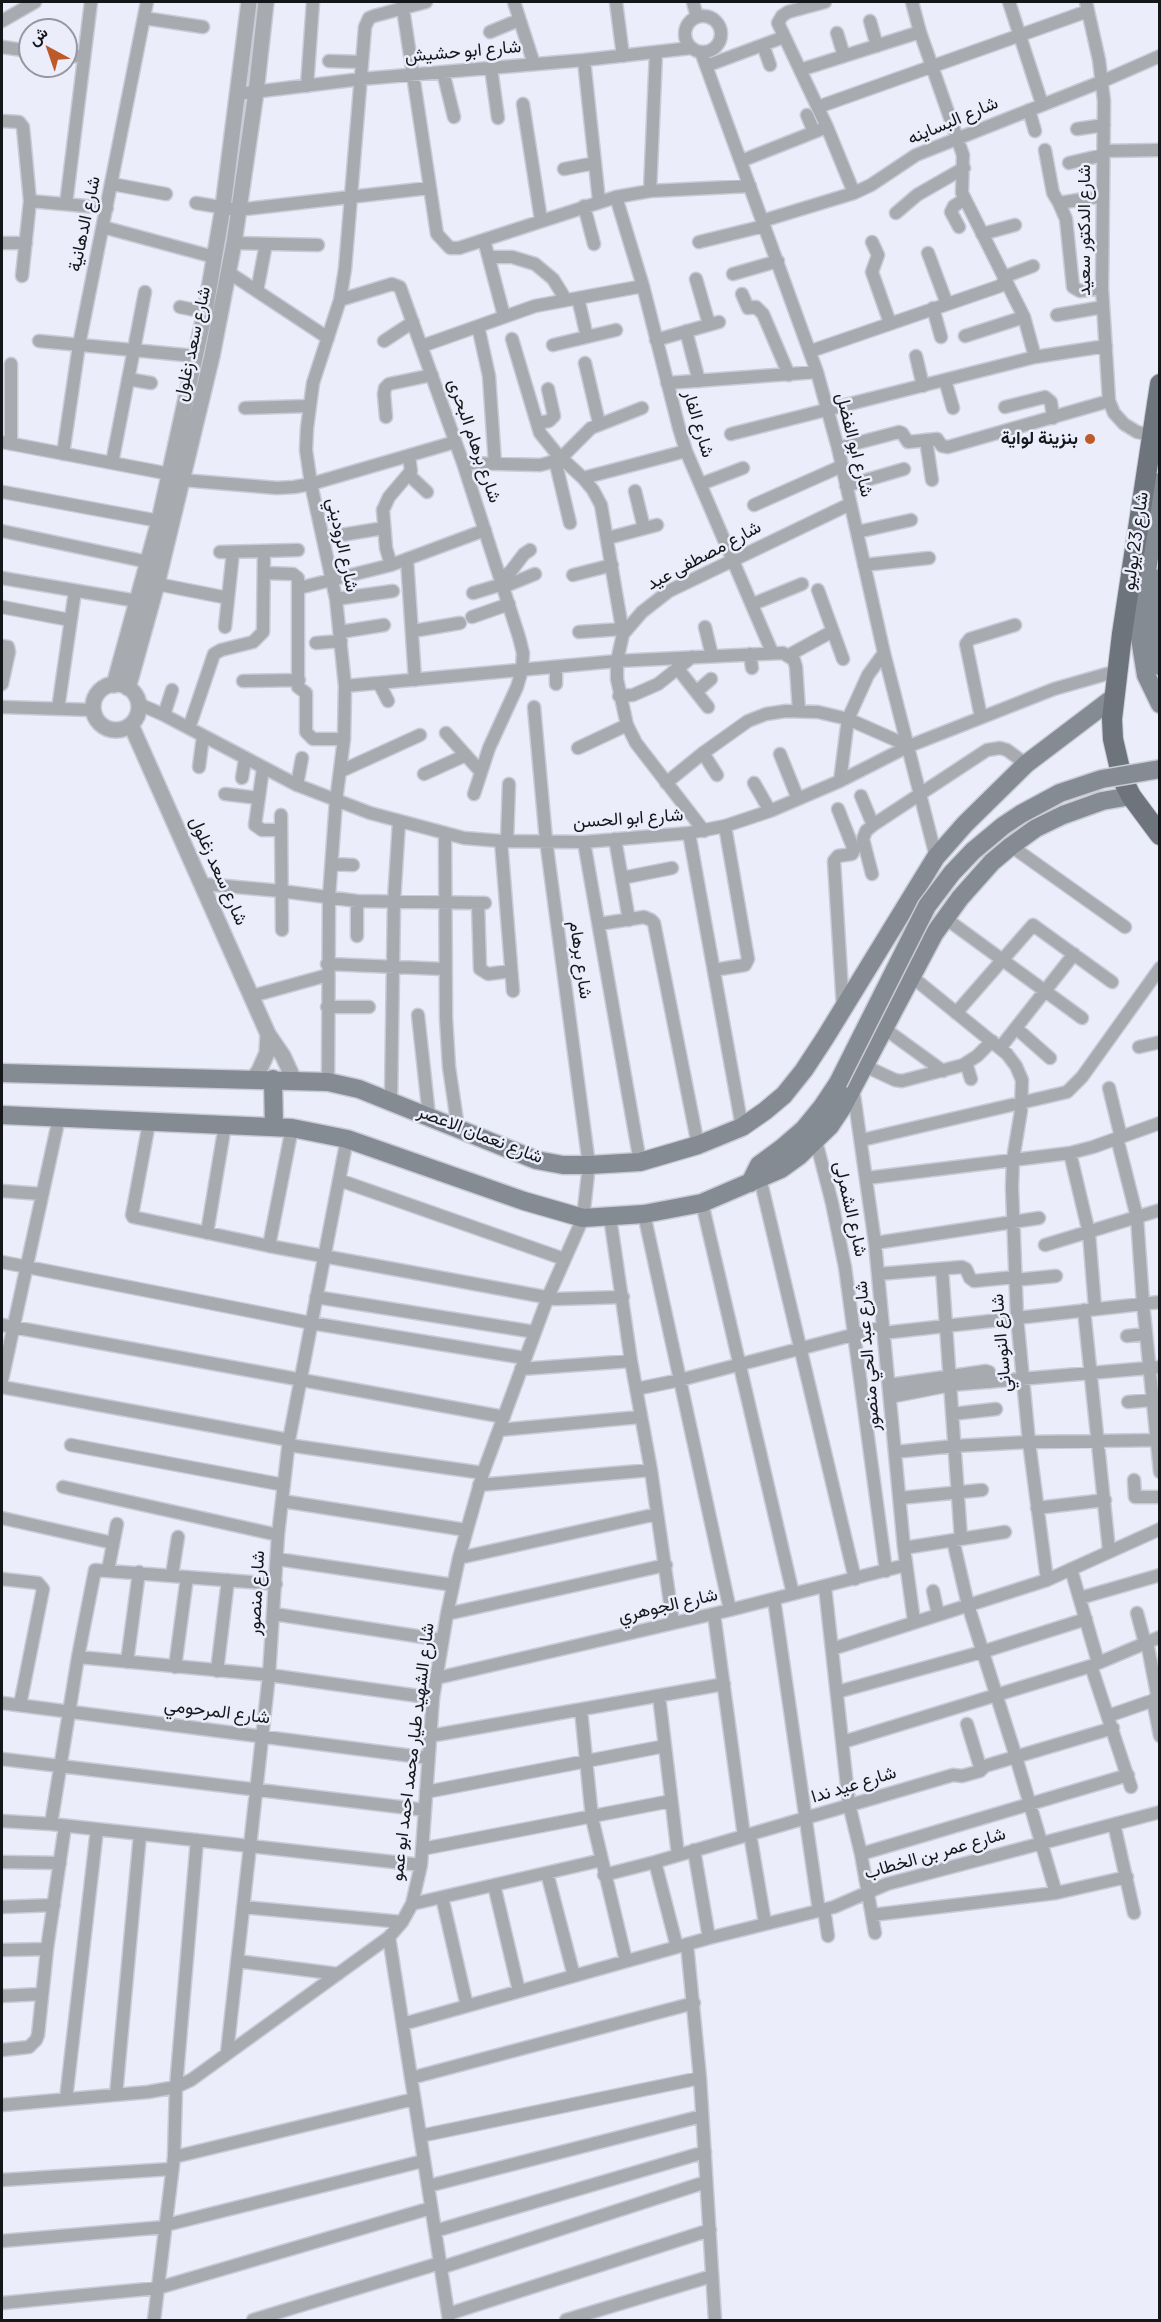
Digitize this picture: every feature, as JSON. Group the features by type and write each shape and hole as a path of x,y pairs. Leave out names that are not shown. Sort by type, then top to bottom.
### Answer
{"main road":[{"name":"شارع 23 يوليو","path":"1160,384 1113,698 1113,739 1116,759 1131,796 1160,835"},
{"path":"1160,482 1140,619 1140,638 1146,675 1160,704"},
{"path":"1160,578 1154,634 1160,666"},
{"name":"شارع نعمان الاعصر","path":"2,1073 328,1082 359,1089 391,1101 536,1160 563,1165 589,1166 640,1162 698,1145 742,1126 784,1095 804,1070 843,1009 936,857 964,824 1026,765 1113,698"},
{"path":"2,1115 283,1128 347,1139 524,1201 583,1218 644,1214 702,1203 781,1168 816,1141 830,1126 845,1086 927,906 952,873 973,852 1021,814 1060,794 1102,779 1160,769"},
{"path":"755,1181 759,1164 804,1129 822,1107 865,1066 925,949 972,883 1011,846 1036,828 1083,806 1117,797 1131,796"},
{"path":"273,1079 283,1128"}],"street":[{"path":"2,21 35,2"},
{"path":"66,204 91,2"},
{"name":"شارع الدهانية","path":"63,454 79,345 147,2"},
{"name":"شارع سعد زغلول","path":"121,686 137,601 159,521 176,477 212,356 234,243 230,209 237,94 249,2"},
{"name":"شارع سعد زغلول","path":"121,686 157,584 214,257 230,209 256,92 266,2"},
{"path":"307,86 313,2"},
{"path":"361,79 365,27 369,18 402,5 426,2"},
{"path":"514,2 534,64"},
{"path":"616,2 623,56"},
{"path":"693,2 697,17"},
{"path":"825,2 788,12 778,23 827,127 854,193"},
{"path":"914,2 920,32 963,155 964,168 961,186 965,199 1024,317 1035,357"},
{"path":"1009,2 1042,104"},
{"path":"402,5 437,234 450,248 459,248 616,197 650,191 750,186"},
{"path":"818,107 1020,35 1087,6"},
{"name":"شارع الدكتور سعيد","path":"1087,6 1103,81 1102,288 1109,401"},
{"path":"697,17 708,17 718,24 720,41 712,50 696,50 685,39 686,29 697,17"},
{"path":"144,18 203,27"},
{"path":"490,32 519,20"},
{"path":"870,21 877,46"},
{"path":"800,70 920,32"},
{"path":"837,33 844,56"},
{"path":"706,66 784,37"},
{"path":"763,45 770,65"},
{"path":"2,47 18,49"},
{"name":"شارع ابو حشيش","path":"237,94 413,74 696,50"},
{"name":"شارع ابو الفضل","path":"696,50 706,66 811,351 838,448 884,653 936,857"},
{"path":"650,191 656,52"},
{"path":"78,56 84,57"},
{"name":"شارع البساينه","path":"699,242 854,193 871,185 916,155 1160,56"},
{"path":"584,60 599,201"},
{"path":"329,62 362,62"},
{"path":"491,68 498,118"},
{"path":"443,72 454,117"},
{"name":"شارع الروديني","path":"328,1082 329,897 336,801 344,739 345,686 336,599 311,484 306,450 309,406 340,300 345,269 361,79"},
{"path":"523,105 541,220"},
{"path":"1029,110 1035,131"},
{"path":"807,115 814,132"},
{"path":"2,121 19,122 23,127 30,201 22,276"},
{"path":"1077,129 1104,125"},
{"path":"741,161 827,127"},
{"path":"1045,150 1053,193 1065,219 1073,287 1080,291 1102,288"},
{"path":"1069,163 1103,153 1160,150"},
{"path":"564,169 595,162"},
{"path":"896,213 917,195 964,168"},
{"path":"112,184 166,194"},
{"path":"196,203 230,209 429,188"},
{"path":"1059,204 1103,196"},
{"name":"شارع الفار","path":"616,197 643,286 686,451 772,652"},
{"path":"958,227 951,212 954,206 965,199"},
{"path":"30,201 107,208"},
{"path":"584,206 594,244"},
{"path":"982,234 1015,225"},
{"path":"103,227 214,257"},
{"path":"484,240 504,316"},
{"path":"872,242 878,255 872,272 890,323"},
{"path":"4,243 26,243"},
{"path":"234,243 318,244"},
{"path":"257,291 266,244"},
{"path":"928,253 947,304"},
{"path":"489,257 512,257 535,264 572,299 587,337"},
{"path":"733,274 778,261"},
{"path":"811,351 1000,286 1009,275 1033,266"},
{"path":"228,272 328,338"},
{"path":"656,340 714,323 696,279"},
{"name":"شارع برهام البحرى","path":"340,300 395,284 400,287 463,463 509,604 523,653 522,670"},
{"path":"422,346 504,316 572,299 643,286"},
{"path":"112,463 145,292"},
{"path":"742,294 748,308 756,307 764,314 789,375"},
{"path":"180,307 205,312"},
{"path":"1057,315 1103,307"},
{"path":"933,308 941,337"},
{"path":"964,336 1024,317"},
{"path":"384,341 413,322"},
{"path":"478,326 489,376 495,464"},
{"path":"552,345 616,330"},
{"path":"686,331 699,381"},
{"path":"512,339 537,423 547,444 558,459 583,478 601,505 623,631 579,632"},
{"path":"39,341 195,356"},
{"path":"731,434 1035,357 1107,346"},
{"path":"916,356 923,386"},
{"path":"585,363 599,423"},
{"path":"11,364 6,443 176,477 277,488 311,484 455,442"},
{"path":"667,383 817,372"},
{"path":"386,417 384,394 389,384 432,375"},
{"path":"128,379 151,383"},
{"path":"945,380 952,408"},
{"path":"537,423 554,416 548,389"},
{"path":"1005,407 1046,397 1051,402 1053,418"},
{"path":"838,448 898,432 902,433 908,442 937,439 942,446 948,447 1109,401 1114,413 1124,424 1137,432 1152,435"},
{"path":"245,408 309,406"},
{"path":"463,463 540,465 558,459 584,433 599,423 642,408"},
{"path":"926,440 932,480"},
{"path":"583,478 686,451"},
{"path":"391,565 386,548 383,510 389,497 409,475 411,465 409,456"},
{"path":"558,459 570,523"},
{"path":"754,504 842,466"},
{"path":"701,484 743,468"},
{"path":"846,486 904,469"},
{"path":"409,475 427,492"},
{"path":"608,537 650,527 635,490"},
{"path":"3,492 159,521"},
{"name":"شارع مصطفى عيد","path":"704,831 636,743 627,725 619,696 617,661 623,631 656,599 850,504"},
{"path":"857,532 911,520"},
{"path":"323,538 384,528"},
{"path":"299,588 391,565 485,530"},
{"path":"2,531 148,562"},
{"path":"225,627 228,598 226,552 298,550"},
{"path":"502,583 524,554 530,550"},
{"path":"189,728 214,654 253,642 263,632 264,551"},
{"path":"864,565 929,558"},
{"path":"407,559 415,680"},
{"path":"573,575 612,565"},
{"path":"264,573 293,574 298,578 298,688 306,693 306,727 309,736 344,739"},
{"path":"472,593 535,574"},
{"path":"2,578 137,601"},
{"path":"157,584 228,598"},
{"path":"753,604 802,584"},
{"path":"818,590 843,659"},
{"path":"58,709 75,591"},
{"path":"336,599 393,591"},
{"path":"472,617 509,604"},
{"path":"2,607 70,620"},
{"path":"413,631 460,623"},
{"path":"981,717 966,644 970,639 1015,624"},
{"path":"316,643 384,626"},
{"path":"705,627 712,656"},
{"path":"789,655 833,631"},
{"path":"2,646 8,647 9,652 2,684"},
{"path":"345,686 617,661 772,652 789,655 794,660 799,711"},
{"path":"840,782 848,719 868,675 884,653"},
{"path":"750,654 752,668"},
{"path":"619,696 646,690 658,684 692,657"},
{"path":"556,667 556,684"},
{"path":"678,669 708,707"},
{"path":"474,794 489,747 517,687 522,670"},
{"name":"شارع ابو الحسن","path":"139,704 297,785 399,822 446,835 504,841 584,842 689,833 725,826 798,800 840,782 909,746 981,717 1054,689 1117,671"},
{"path":"696,692 711,679"},
{"path":"243,681 299,680"},
{"path":"379,683 388,701"},
{"path":"121,686 133,692 139,704 138,712 131,725 118,730 99,723 93,710 96,696 101,691 121,686"},
{"path":"164,715 172,690"},
{"path":"2,707 93,710"},
{"name":"شارع برهام","path":"534,707 546,840 589,1166 583,1218"},
{"path":"666,783 748,721 766,714 818,712 848,719 909,746"},
{"name":"شارع سعد زغلول","path":"131,725 268,1034 283,1056 294,1080"},
{"path":"578,748 627,725"},
{"path":"446,734 480,771"},
{"path":"341,771 420,735"},
{"path":"199,767 203,736"},
{"path":"872,874 863,839 866,831 873,825 987,750 993,748 1007,750 1026,765"},
{"path":"703,753 717,776"},
{"path":"780,754 798,800"},
{"path":"424,774 466,755"},
{"path":"297,785 302,758"},
{"path":"242,778 245,759"},
{"path":"263,768 255,820 258,829 281,830"},
{"path":"754,783 770,811"},
{"path":"509,784 504,841 513,991"},
{"path":"225,794 258,798"},
{"path":"861,796 873,825"},
{"path":"838,808 854,850 852,854 838,856 834,861 843,1009"},
{"path":"281,815 282,930"},
{"path":"391,1101 394,901 399,822"},
{"path":"714,970 745,965 748,959 725,826"},
{"path":"689,833 742,1126"},
{"path":"446,835 444,969 449,1067 458,1128"},
{"path":"615,839 629,920"},
{"path":"584,842 640,1162"},
{"path":"1011,846 1125,927"},
{"path":"332,864 353,865"},
{"path":"622,878 672,868"},
{"path":"203,884 357,901 481,903 480,969 488,974 511,971"},
{"path":"357,901 357,936"},
{"path":"598,924 648,918 654,923 698,1145"},
{"path":"945,918 1082,1018"},
{"path":"956,1013 1033,925 1112,982"},
{"path":"865,1066 902,1081 966,1063 996,1045 1016,1028 1074,954"},
{"path":"252,996 328,970 394,967 444,969"},
{"path":"862,1140 1067,1092 1160,968"},
{"name":"شارع النوساني","path":"911,976 1012,1059 1019,1073 1022,1088 1021,1102 1012,1159 1012,1222 1017,1317 1029,1442 1047,1580"},
{"path":"327,1008 369,1006"},
{"path":"418,1016 429,1116"},
{"path":"1016,1028 1050,1058"},
{"path":"885,1029 943,1071"},
{"path":"253,1079 267,1053 268,1034"},
{"path":"1139,1047 1160,1042"},
{"path":"966,1063 972,1079"},
{"name":"شارع عبد الحي منصور","path":"845,1086 862,1140 867,1178 879,1274 904,1548 914,1621"},
{"path":"1109,1088 1137,1216 1146,1334 1155,1368 1152,1400 1160,1472"},
{"path":"2,1380 6,1327 26,1267 59,1118"},
{"path":"149,1123 132,1216 324,1257 548,1297 567,1300 623,1297"},
{"path":"867,1178 1070,1153 1160,1123"},
{"path":"207,1233 225,1125"},
{"path":"269,1246 283,1128"},
{"name":"شارع منصور","path":"226,2052 269,1675 278,1535 288,1443 347,1139"},
{"name":"شارع الشمرلى","path":"816,1141 843,1256 886,1570"},
{"path":"1070,1153 1089,1233 1090,1372 1109,1550"},
{"path":"339,1180 564,1259"},
{"path":"755,1181 800,1349 855,1579"},
{"path":"2,1191 42,1194"},
{"path":"702,1203 793,1594"},
{"path":"1045,1245 1160,1210"},
{"path":"644,1214 730,1610"},
{"path":"610,1217 640,1417 666,1565 673,1623"},
{"name":"شارع الشهيد طيار محمد احمد ابو عمو","path":"176,2087 191,2080 226,2052 389,1937 402,1922 412,1904 421,1865 433,1698 459,1558 481,1479 548,1297 583,1218"},
{"path":"875,1243 1039,1218"},
{"path":"2,1262 523,1364 631,1361"},
{"path":"879,1274 964,1268 974,1281 1056,1276"},
{"path":"942,1269 959,1493 957,1540 968,1605 1056,1893"},
{"path":"316,1298 535,1332"},
{"path":"636,1389 740,1365 854,1334 1160,1302"},
{"path":"6,1327 504,1417"},
{"path":"1127,1336 1146,1334"},
{"path":"889,1391 950,1381 990,1382 1155,1368"},
{"path":"2,1387 481,1479 651,1470"},
{"path":"1128,1402 1152,1400"},
{"path":"952,1414 996,1409"},
{"path":"499,1430 640,1417"},
{"path":"896,1452 1029,1442 1157,1440"},
{"path":"71,1445 284,1485"},
{"path":"1134,1480 1135,1497 1160,1497"},
{"path":"63,1487 278,1535"},
{"path":"900,1498 982,1490"},
{"path":"1037,1508 1105,1500"},
{"path":"282,1501 466,1530"},
{"path":"459,1558 657,1514"},
{"path":"2,1518 113,1543"},
{"path":"104,1570 117,1524"},
{"path":"832,1649 1047,1580 1109,1550 1160,1529"},
{"path":"904,1548 1005,1532"},
{"path":"172,1575 178,1537"},
{"path":"277,1559 453,1585"},
{"path":"447,1614 666,1565"},
{"name":"شارع الجوهري","path":"436,1678 714,1614 906,1565"},
{"path":"861,1854 1029,1805 1129,1781 1108,1716 1094,1664 1086,1619 1071,1569"},
{"path":"51,1824 78,1657 95,1572 104,1570 138,1572 276,1584"},
{"path":"128,1662 138,1572"},
{"path":"1080,1598 1160,1575"},
{"path":"176,1667 187,1576"},
{"path":"2,1579 42,1585 43,1588 20,1705"},
{"path":"217,1671 228,1580"},
{"path":"825,1587 849,1804 861,1854 875,1933"},
{"path":"933,1591 938,1614"},
{"path":"774,1599 806,1819 828,1936"},
{"path":"1137,1613 1146,1643 1157,1699 1160,1736"},
{"path":"274,1614 442,1640"},
{"path":"714,1614 747,1835 765,1923"},
{"path":"837,1692 982,1652 1086,1619"},
{"path":"843,1742 1094,1664 1160,1637"},
{"path":"78,1657 269,1675 433,1698"},
{"path":"430,1736 724,1684"},
{"path":"659,1696 678,1855"},
{"path":"1108,1716 1157,1699"},
{"name":"شارع المرحومي","path":"2,1703 428,1758"},
{"path":"581,1710 592,1818 626,1961"},
{"path":"967,1724 981,1770"},
{"name":"شارع عيد ندا","path":"604,1875 806,1819 849,1804 953,1775 962,1776 981,1770 985,1766 1113,1728"},
{"path":"426,1792 665,1746"},
{"path":"2,1759 425,1810"},
{"path":"422,1849 671,1801"},
{"name":"شارع عمر بن الخطاب","path":"403,2024 765,1923 822,1910 887,1884 1160,1812"},
{"path":"2,1821 51,1824 421,1865"},
{"path":"1114,1824 1134,1913"},
{"path":"2,2050 24,2049 36,2040 65,1826"},
{"path":"66,2098 97,1829"},
{"path":"116,2095 140,1834"},
{"path":"154,2320 172,2163 176,2087 197,1840"},
{"path":"694,1850 710,1938"},
{"path":"412,1904 602,1860"},
{"path":"2,1862 60,1863"},
{"path":"655,1862 682,1946 694,2002 715,2320"},
{"path":"547,1873 574,1976"},
{"path":"872,1915 1056,1893 1127,1877"},
{"path":"494,1885 519,1991"},
{"path":"442,1897 467,2006"},
{"path":"2,1907 54,1905"},
{"path":"243,1907 402,1922"},
{"path":"389,1937 448,2317 710,2230"},
{"path":"2,1950 47,1949"},
{"path":"237,1960 338,1974"},
{"path":"2,1996 41,1994"},
{"path":"411,2078 694,2002"},
{"path":"420,2136 700,2078"},
{"path":"2,2105 148,2092 176,2087"},
{"path":"2,2180 172,2163 414,2099"},
{"path":"428,2186 702,2116"},
{"path":"435,2231 705,2152"},
{"path":"2,2241 166,2226 423,2161"},
{"path":"253,2320 440,2265 706,2182"},
{"path":"2,2303 158,2288 431,2208"},
{"path":"566,2320 712,2276"}],"place":[{"name":"بنزينة لواية","path":"1090,439"}]}
